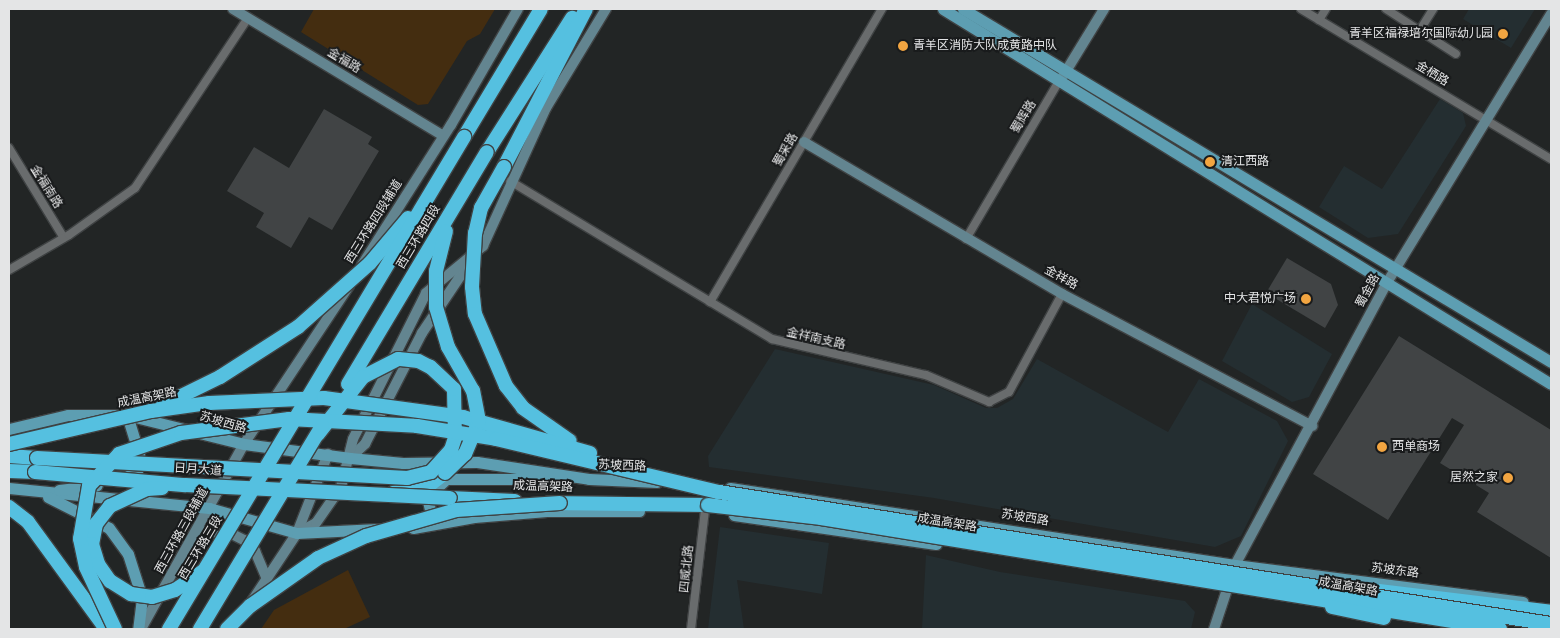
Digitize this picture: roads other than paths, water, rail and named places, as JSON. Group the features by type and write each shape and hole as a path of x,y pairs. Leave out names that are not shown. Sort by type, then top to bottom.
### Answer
{"highway":[{"name":"西三环路四段","path":"258,482 541,9"},
{"name":"西三环路四段","path":"200,629 487,152 578,9"},
{"path":"586,9 481,208 475,233 472,287 475,314 502,379 523,408 588,452"},
{"path":"150,411 220,377 298,327 370,262 432,189"},
{"path":"385,496 432,483 444,474 465,454 479,421 472,391 448,348 436,307 436,271 451,214"},
{"path":"9,456 407,478 431,472 450,450 455,438 454,389 430,367 418,361 398,359 363,377 318,434"},
{"name":"成温高架路","path":"9,444 150,411 252,400 334,399 463,417 588,452 644,472 719,492 1002,535 1551,624"},
{"path":"115,629 86,568 80,539 89,486 119,454 181,433 280,420 350,419 496,439 644,472"},
{"name":"日月大道","path":"9,471 184,485 385,496"},
{"name":"西三环路三段","path":"169,629 258,482"},
{"path":"184,485 147,489 110,506 96,524 92,544 110,581 131,594 160,594 175,590 206,570"},
{"name":"成温高架路","path":"385,496 560,503 708,505 821,518 1286,592 1500,629"},
{"path":"227,629 250,606 318,558 366,536 456,510 560,503"},
{"path":"9,507 28,522 106,629"},
{"path":"1316,586 1390,589 1551,612"},
{"path":"1286,592 1350,613 1447,629"}],"main road":[{"name":"金福路","path":"233,9 442,135"},
{"name":"西三环路四段辅道","path":"244,444 322,330 518,9"},
{"path":"297,533 316,523 327,511 341,487 350,458 353,439 426,293 483,246 510,181 546,108 606,9"},
{"path":"943,9 1388,281 1551,384"},
{"path":"963,9 1551,362"},
{"name":"蜀辉路","path":"1059,81 1104,9"},
{"name":"蜀金路","path":"1227,591 1235,565 1312,426 1388,281 1551,14"},
{"name":"金祥路","path":"804,142 1062,294 1312,426"},
{"path":"350,458 365,444 427,325 451,285 477,252"},
{"name":"苏坡西路","path":"9,428 68,415 127,415 244,444 403,463 477,462 589,479 758,490 1235,565"},
{"path":"40,493 111,483 137,471 139,454 127,415"},
{"name":"西三环路三段辅道","path":"139,629 197,531 244,444"},
{"path":"233,629 297,533 328,454"},
{"path":"444,522 431,514 426,504 436,484 446,479 589,479"},
{"path":"9,488 40,493 209,508 297,533 415,528 444,522 547,511 704,510 997,552 1469,629"},
{"path":"40,493 109,528 128,554 142,598 139,629"},
{"path":"197,531 230,533 244,540 256,551 267,579"},
{"name":"苏坡东路","path":"1235,565 1551,607"},
{"path":"1214,629 1227,591"},
{"path":"1220,629 1227,591"}],"street":[{"name":"蜀采路","path":"710,302 882,9"},
{"name":"金栖路","path":"1301,9 1551,159"},
{"path":"1319,20 1326,9"},
{"path":"1386,9 1456,54"},
{"path":"1420,30 1433,9"},
{"path":"9,270 64,238 135,188 248,18"},
{"name":"蜀辉路","path":"966,239 1059,81"},
{"name":"金福南路","path":"9,148 64,238"},
{"name":"金祥南支路","path":"510,181 710,302 784,344 926,375 989,402 1008,392 1062,294"},
{"name":"四威北路","path":"691,629 704,510"}],"place":[{"name":"青羊区福禄培尔国际幼儿园","path":"1503,34"},
{"name":"青羊区消防大队成黄路中队","path":"903,46"},
{"name":"清江西路","path":"1210,162"},
{"name":"中大君悦广场","path":"1306,299"},
{"name":"西单商场","path":"1382,447"},
{"name":"居然之家","path":"1508,478"}]}
